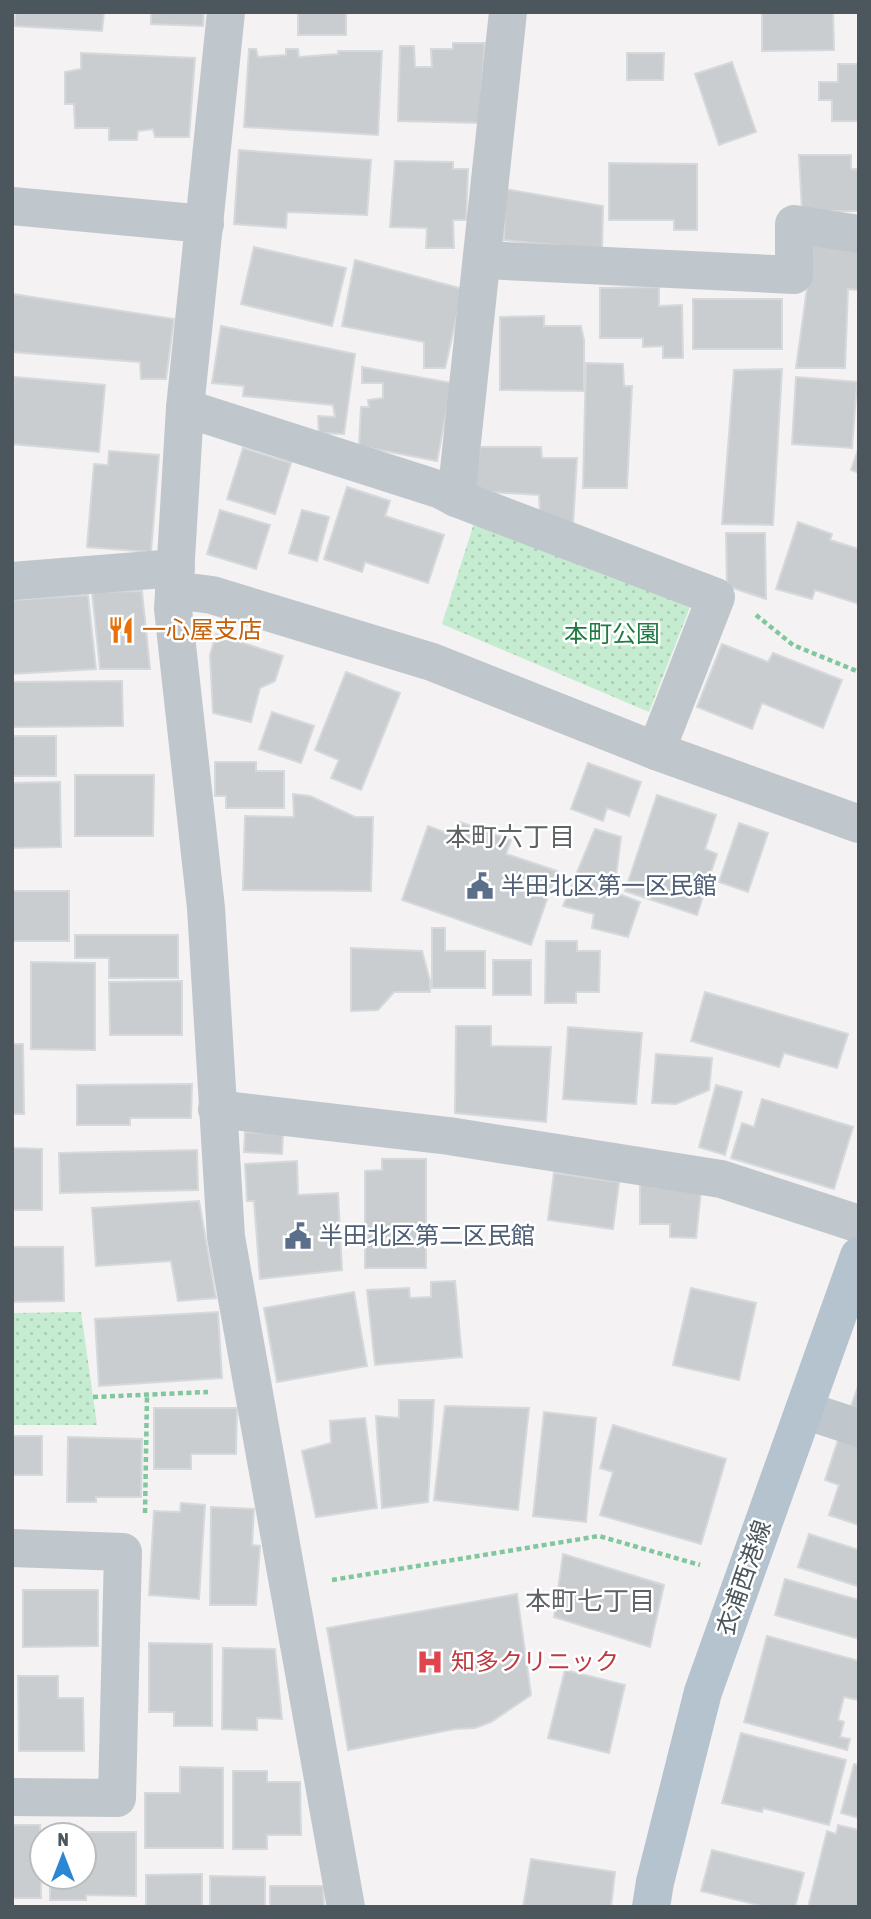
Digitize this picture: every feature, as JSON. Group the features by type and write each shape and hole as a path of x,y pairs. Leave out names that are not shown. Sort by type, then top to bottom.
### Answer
{"main road":[{"name":"衣浦西港線","path":"650,1907 704,1692 859,1256"}],"street":[{"path":"226,12 185,408 173,609 206,908 226,1237 346,1907"},
{"path":"456,498 508,12"},
{"path":"12,206 205,225"},
{"path":"483,260 794,275 794,224 859,234"},
{"path":"185,408 441,490 716,597 656,751"},
{"path":"12,581 175,579 212,594 432,662 656,751 859,824"},
{"path":"217,1108 449,1136 721,1179 859,1224"},
{"path":"804,1409 859,1428"},
{"path":"12,1548 124,1552 117,1798 12,1797"}],"path":[{"path":"716,597 748,608 793,645 859,672"},
{"path":"93,1397 254,1391"},
{"path":"124,1552 145,1530 147,1395"},
{"path":"289,1587 599,1536 743,1577"}],"green space":[{"name":"本町公園","path":"475,520 692,602 649,712 442,624"},
{"path":"81,1312 97,1425 12,1425 12,1313"}],"building":[{"path":"16,12 104,12 102,31 14,26"},
{"path":"151,12 204,12 203,26 151,24"},
{"path":"298,12 346,12 346,35 298,35"},
{"path":"762,12 833,12 834,50 762,51"},
{"path":"453,43 485,43 479,123 398,121 400,46 414,46 415,67 432,67 431,49 453,49"},
{"path":"249,49 256,49 258,57 286,55 286,49 298,49 299,57 338,54 338,51 382,51 378,135 244,127"},
{"path":"81,53 195,58 189,137 155,137 153,129 138,131 137,140 109,140 109,128 75,128 74,104 65,104 65,72 81,69"},
{"path":"627,53 664,53 663,80 627,80"},
{"path":"732,62 756,132 719,145 695,74"},
{"path":"838,64 859,64 859,121 832,121 832,100 819,100 819,82 838,82"},
{"path":"239,150 371,160 367,215 287,212 286,228 234,224"},
{"path":"799,155 851,155 851,169 859,169 859,211 802,211"},
{"path":"395,161 453,162 453,169 468,169 466,220 453,220 454,248 426,248 427,228 390,227"},
{"path":"609,163 697,164 697,230 674,230 674,220 609,220"},
{"path":"505,189 603,206 602,250 504,240"},
{"path":"813,245 859,249 859,290 848,289 845,368 796,368"},
{"path":"254,247 346,268 332,326 241,304"},
{"path":"355,260 463,289 445,368 424,368 424,342 342,326"},
{"path":"659,287 659,306 682,305 683,358 663,358 663,346 643,347 643,338 600,338 600,288"},
{"path":"13,294 174,319 166,379 141,379 140,362 12,352"},
{"path":"693,299 782,299 782,349 693,349"},
{"path":"544,316 544,326 581,326 584,340 584,391 500,390 500,317"},
{"path":"221,326 355,354 344,434 319,433 318,416 335,417 333,405 243,396 244,386 212,383"},
{"path":"586,363 623,364 624,386 632,386 627,488 583,488"},
{"path":"362,367 452,383 437,461 359,446 361,407 369,407 368,400 383,398 383,383 362,383"},
{"path":"782,369 773,525 722,524 734,370"},
{"path":"14,377 105,385 99,452 12,444"},
{"path":"796,377 857,382 852,448 792,444"},
{"path":"480,447 541,447 542,458 577,458 573,525 540,514 539,495 474,491"},
{"path":"859,447 859,473 851,470"},
{"path":"243,448 291,463 275,514 227,499"},
{"path":"109,451 159,455 151,552 87,547 94,464 108,465"},
{"path":"347,487 390,501 385,516 444,535 428,583 365,562 362,572 324,559"},
{"path":"220,510 270,525 256,569 207,554"},
{"path":"302,510 329,517 317,561 289,553"},
{"path":"798,522 832,534 830,540 859,549 859,604 815,590 812,599 776,589"},
{"path":"726,533 765,533 766,599 727,586"},
{"name":"一心屋支店","path":"142,591 150,669 100,669 92,592"},
{"path":"88,595 96,669 12,674 12,600"},
{"path":"216,634 283,656 275,681 260,688 251,722 213,713 210,655"},
{"path":"722,644 768,662 773,653 842,680 823,728 762,703 752,729 697,707"},
{"path":"346,672 400,693 361,790 331,778 339,760 315,750"},
{"path":"122,681 123,726 12,727 12,682"},
{"path":"272,712 314,726 301,763 259,749"},
{"path":"12,736 56,736 56,776 12,776"},
{"path":"215,762 256,762 256,771 284,771 284,808 226,808 226,796 215,796"},
{"path":"588,763 641,782 629,816 607,808 603,821 571,809"},
{"path":"75,775 154,775 153,836 75,836"},
{"path":"60,782 61,847 12,848 12,783"},
{"path":"293,794 310,796 355,817 373,817 371,891 243,890 245,816 294,817"},
{"path":"657,795 716,815 705,849 717,854 697,915 625,891"},
{"name":"半田北区第一区民館","path":"460,822 511,840 506,854 557,871 531,945 402,900 428,826 455,836"},
{"path":"739,823 768,833 748,892 719,882"},
{"path":"595,829 621,837 614,892 640,902 628,937 592,928 594,914 563,906"},
{"path":"12,891 69,891 69,941 12,941"},
{"path":"432,928 445,928 445,951 485,951 485,988 432,988"},
{"path":"75,935 178,935 178,978 109,978 109,958 75,958"},
{"path":"546,941 577,941 577,951 600,951 599,992 576,992 576,1003 545,1003"},
{"path":"351,948 422,951 430,981 430,992 394,992 378,1010 351,1011"},
{"path":"493,960 531,960 531,995 493,995"},
{"path":"31,962 95,963 95,1050 31,1049"},
{"path":"182,981 182,1035 110,1035 109,982"},
{"path":"705,992 848,1034 837,1068 784,1053 779,1067 691,1041"},
{"path":"456,1026 491,1026 491,1046 551,1047 546,1122 455,1113"},
{"path":"568,1027 642,1033 636,1104 563,1099"},
{"path":"12,1044 23,1044 24,1114 12,1114"},
{"path":"656,1054 712,1058 709,1090 676,1104 652,1103"},
{"path":"192,1084 191,1118 130,1118 130,1125 77,1125 77,1085"},
{"path":"716,1085 742,1092 725,1155 699,1147"},
{"path":"762,1099 853,1127 834,1189 731,1158 742,1123 754,1127"},
{"path":"245,1132 283,1134 282,1154 244,1152"},
{"path":"12,1148 42,1149 42,1210 12,1210"},
{"path":"197,1150 198,1190 60,1193 59,1153"},
{"path":"382,1159 426,1159 426,1268 365,1268 365,1171 382,1170"},
{"name":"半田北区第二区民館","path":"297,1161 298,1195 338,1193 342,1270 260,1279 254,1201 247,1201 245,1164"},
{"path":"554,1173 619,1182 613,1229 548,1220"},
{"path":"640,1183 701,1191 696,1238 670,1237 670,1224 640,1224"},
{"path":"199,1201 216,1298 178,1301 171,1261 96,1266 92,1208"},
{"path":"12,1247 63,1247 64,1301 12,1302"},
{"path":"455,1281 462,1357 375,1365 367,1290 409,1288 410,1298 431,1297 431,1282"},
{"path":"691,1288 756,1303 739,1380 673,1365"},
{"path":"354,1292 367,1366 277,1382 264,1308"},
{"path":"218,1312 222,1378 99,1386 95,1319"},
{"path":"859,1384 859,1409 851,1406"},
{"path":"399,1400 434,1400 428,1502 382,1508 376,1416 399,1418"},
{"path":"445,1406 529,1408 518,1510 434,1500"},
{"path":"154,1408 237,1408 236,1454 191,1454 191,1469 154,1469"},
{"path":"544,1412 596,1418 586,1522 533,1516"},
{"path":"365,1418 377,1508 316,1517 302,1451 331,1443 330,1421"},
{"path":"613,1425 726,1459 701,1544 600,1515 613,1472 600,1468"},
{"path":"12,1436 42,1436 42,1475 12,1475"},
{"path":"68,1437 142,1439 141,1497 96,1497 96,1502 67,1502"},
{"path":"839,1437 859,1444 859,1525 829,1515 839,1485 825,1480"},
{"path":"181,1503 205,1505 199,1599 149,1595 154,1511 180,1512"},
{"path":"211,1507 254,1509 252,1545 260,1546 256,1605 210,1605"},
{"path":"809,1534 859,1550 857,1586 798,1567"},
{"path":"563,1554 664,1585 650,1647 554,1617"},
{"path":"785,1579 859,1600 859,1639 775,1615"},
{"path":"23,1590 98,1590 98,1646 23,1647"},
{"name":"知多クリニック","path":"517,1594 531,1695 491,1722 475,1728 455,1729 348,1750 327,1628"},
{"path":"767,1636 859,1661 859,1700 844,1697 838,1720 844,1722 840,1737 850,1739 847,1750 744,1722"},
{"path":"149,1643 212,1644 212,1726 174,1726 174,1712 149,1712"},
{"path":"223,1648 275,1649 282,1719 257,1718 257,1730 222,1729"},
{"path":"565,1670 625,1685 609,1753 548,1738"},
{"path":"18,1676 58,1676 58,1698 83,1698 84,1751 19,1751"},
{"path":"741,1733 846,1760 829,1825 763,1808 762,1812 722,1803"},
{"path":"854,1764 859,1765 859,1818 841,1813"},
{"path":"180,1767 223,1768 223,1848 145,1848 145,1793 180,1793"},
{"path":"233,1771 267,1771 267,1782 300,1782 301,1835 267,1835 267,1849 233,1849"},
{"path":"12,1825 28,1825 28,1891 41,1891 41,1898 12,1898"},
{"path":"838,1825 859,1830 859,1907 808,1907 827,1831 836,1834"},
{"path":"98,1832 136,1832 136,1896 86,1895 86,1900 50,1900 50,1891 98,1891"},
{"path":"712,1850 804,1873 795,1907 766,1907 701,1891"},
{"path":"531,1859 615,1872 611,1907 523,1907"},
{"path":"202,1874 202,1907 146,1907 146,1875"},
{"path":"210,1876 265,1877 265,1907 210,1907"},
{"path":"270,1886 323,1886 324,1907 270,1907"}],"place":[{"name":"一心屋支店","path":"121,630"},
{"name":"半田北区第一区民館","path":"480,886"},
{"name":"半田北区第二区民館","path":"298,1236"},
{"name":"知多クリニック","path":"430,1662"}],"district":[{"name":"本町六丁目","path":"510,837"},
{"name":"本町七丁目","path":"590,1601"}]}
